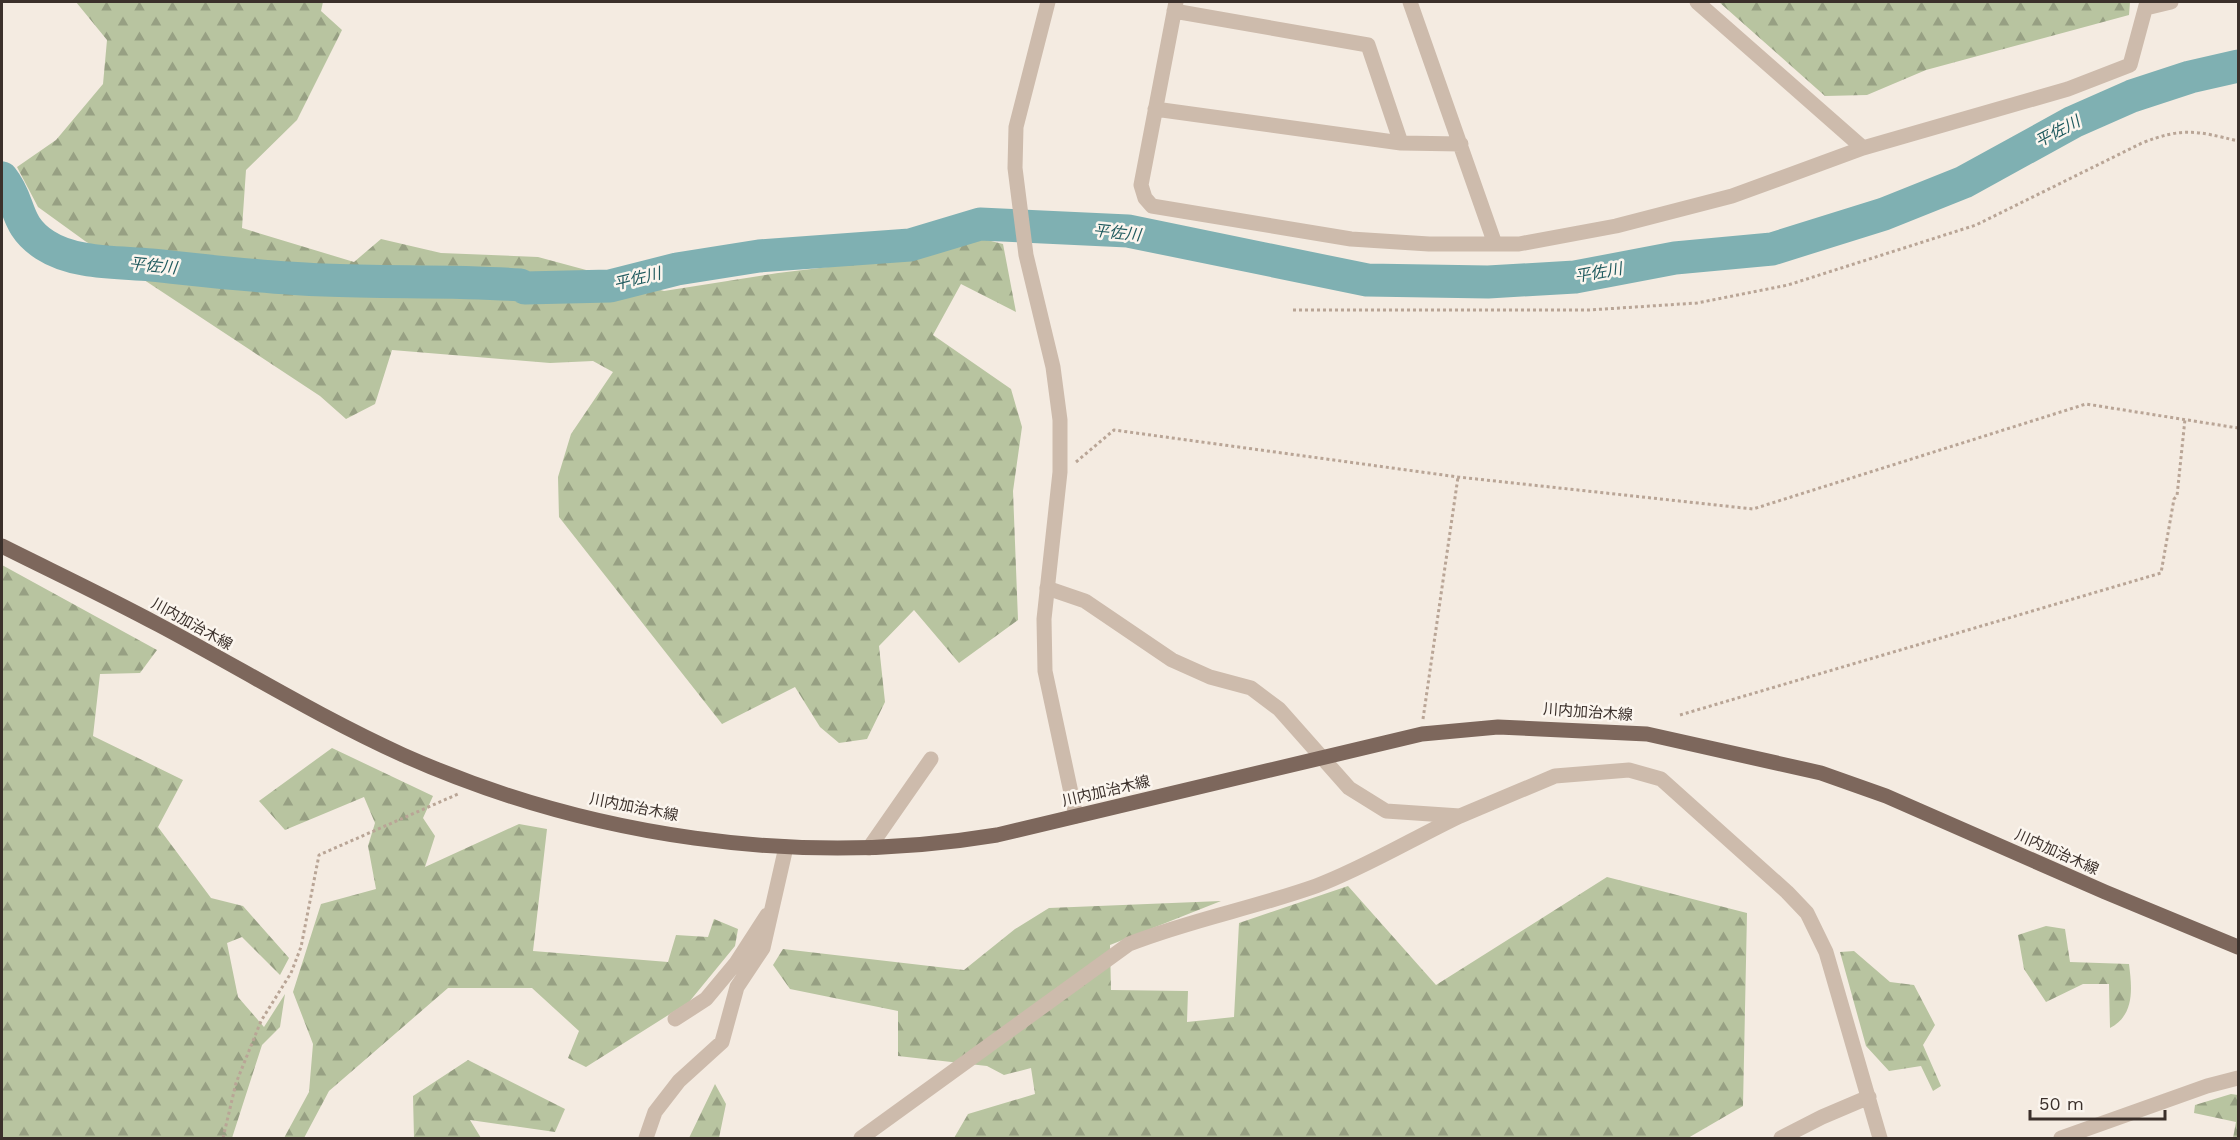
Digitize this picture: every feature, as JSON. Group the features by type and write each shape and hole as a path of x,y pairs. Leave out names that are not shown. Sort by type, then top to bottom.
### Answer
{"main road":[{"name":"川内加治木線","path":"2,546 160,625 263,684 404,755 474,782 564,811 678,835 786,847 868,848 949,843 997,835 1422,734 1498,727 1647,734 1821,773 1886,796 2105,892 2238,947"}],"street":[{"path":"1048,2 1016,128 1018,204 1026,255 1057,391 1059,472 1044,619 1045,671 1076,816"},
{"path":"1410,2 1495,244"},
{"path":"1697,2 1863,148"},
{"path":"1401,143 1368,45 1175,6 1141,184 1145,198 1152,206 1351,239 1519,244 1617,226 1732,196 1863,148 2068,89 2130,66 2146,5 2170,2"},
{"path":"1155,109 1401,143 1461,144"},
{"path":"1047,588 1085,601 1172,660 1210,677 1251,688 1279,709 1348,788 1386,811 1460,816"},
{"path":"868,848 930,759"},
{"path":"861,1138 1129,944 1171,927 1250,908 1318,885 1460,816 1555,776 1629,770 1661,779 1787,892 1807,913 1826,952 1880,1138"},
{"path":"646,1138 656,1112 679,1081 722,1042 737,987 763,948 786,847"},
{"path":"675,1019 706,999 736,963 775,903"},
{"path":"2064,1138 2207,1086 2238,1078"},
{"path":"1782,1138 1822,1117 1869,1097"}],"path":[{"path":"1293,310 1589,310 1697,303 1788,285 1976,225 2142,143 2170,132 2199,131 2238,141"},
{"path":"1059,472 1114,430 1458,477 1754,509 2086,404 2238,428"},
{"path":"1680,715 2161,573 2174,499 2177,496 2185,418"},
{"path":"1422,734 1424,701 1458,477"},
{"path":"223,1138 236,1083 248,1052 261,1021 291,973 301,947 319,855 456,796 474,782"}],"green space":[{"path":"76,2 323,2 321,11 342,30 297,120 246,170 242,228 354,262 381,239 441,253 538,257 664,291 778,273 928,255 979,238 1003,244 1016,312 961,284 933,335 1011,389 1022,427 1013,491 1018,620 959,663 914,610 879,646 885,702 867,739 839,743 820,727 795,687 722,724 559,517 558,477 571,434 613,372 593,361 550,363 392,350 375,404 346,419 320,396 85,241 38,207 17,167 56,140 103,84 107,40"},
{"path":"1719,2 2130,2 2129,15 1926,70 1867,95 1825,96"},
{"path":"2,565 157,650 140,673 100,674 93,736 183,780 158,827 211,898 243,906 289,958 280,975 242,937 227,943 238,997 264,1027 285,994 280,1027 262,1045 232,1138 2,1138"},
{"path":"332,748 433,796 423,818 435,836 425,867 519,824 547,829 533,951 668,962 676,935 708,937 714,919 738,929 735,946 689,1002 586,1067 568,1058 579,1031 532,988 448,988 329,1091 304,1138 284,1138 309,1092 313,1044 293,992 321,904 376,889 368,846 375,823 364,797 285,830 259,801"},
{"path":"1607,877 1747,913 1743,1106 1688,1138 954,1138 968,1114 1035,1094 1031,1068 1004,1075 987,1066 898,1056 898,1011 790,989 773,965 783,949 964,970 1015,929 1049,908 1221,901 1110,945 1111,990 1188,991 1187,1022 1234,1017 1239,923 1348,886 1436,985"},
{"path":"2046,926 2065,929 2070,962 2129,964 2130,1000 2124,1016 2118,1023 2110,1028 2109,984 2083,984 2046,1002 2024,969 2018,935"},
{"path":"1854,951 1890,982 1914,985 1935,1025 1923,1045 1941,1086 1933,1091 1921,1066 1889,1071 1866,1046 1840,952"},
{"path":"468,1060 565,1109 555,1132 470,1120 481,1138 414,1138 413,1096"},
{"path":"715,1084 726,1104 719,1138 689,1138"},
{"path":"2231,1094 2238,1095 2238,1138 2233,1138 2236,1122 2194,1113 2195,1105"}],"waterway":[{"name":"平佐川","path":"2,178 28,229 45,245 69,256 96,261 281,278 496,283 520,285 525,288 610,286 677,269 759,256 910,245 980,224 1128,231 1367,280 1488,282 1575,277 1675,258 1772,249 1884,214 1964,182 2073,122 2132,96 2190,77 2238,66"}]}
